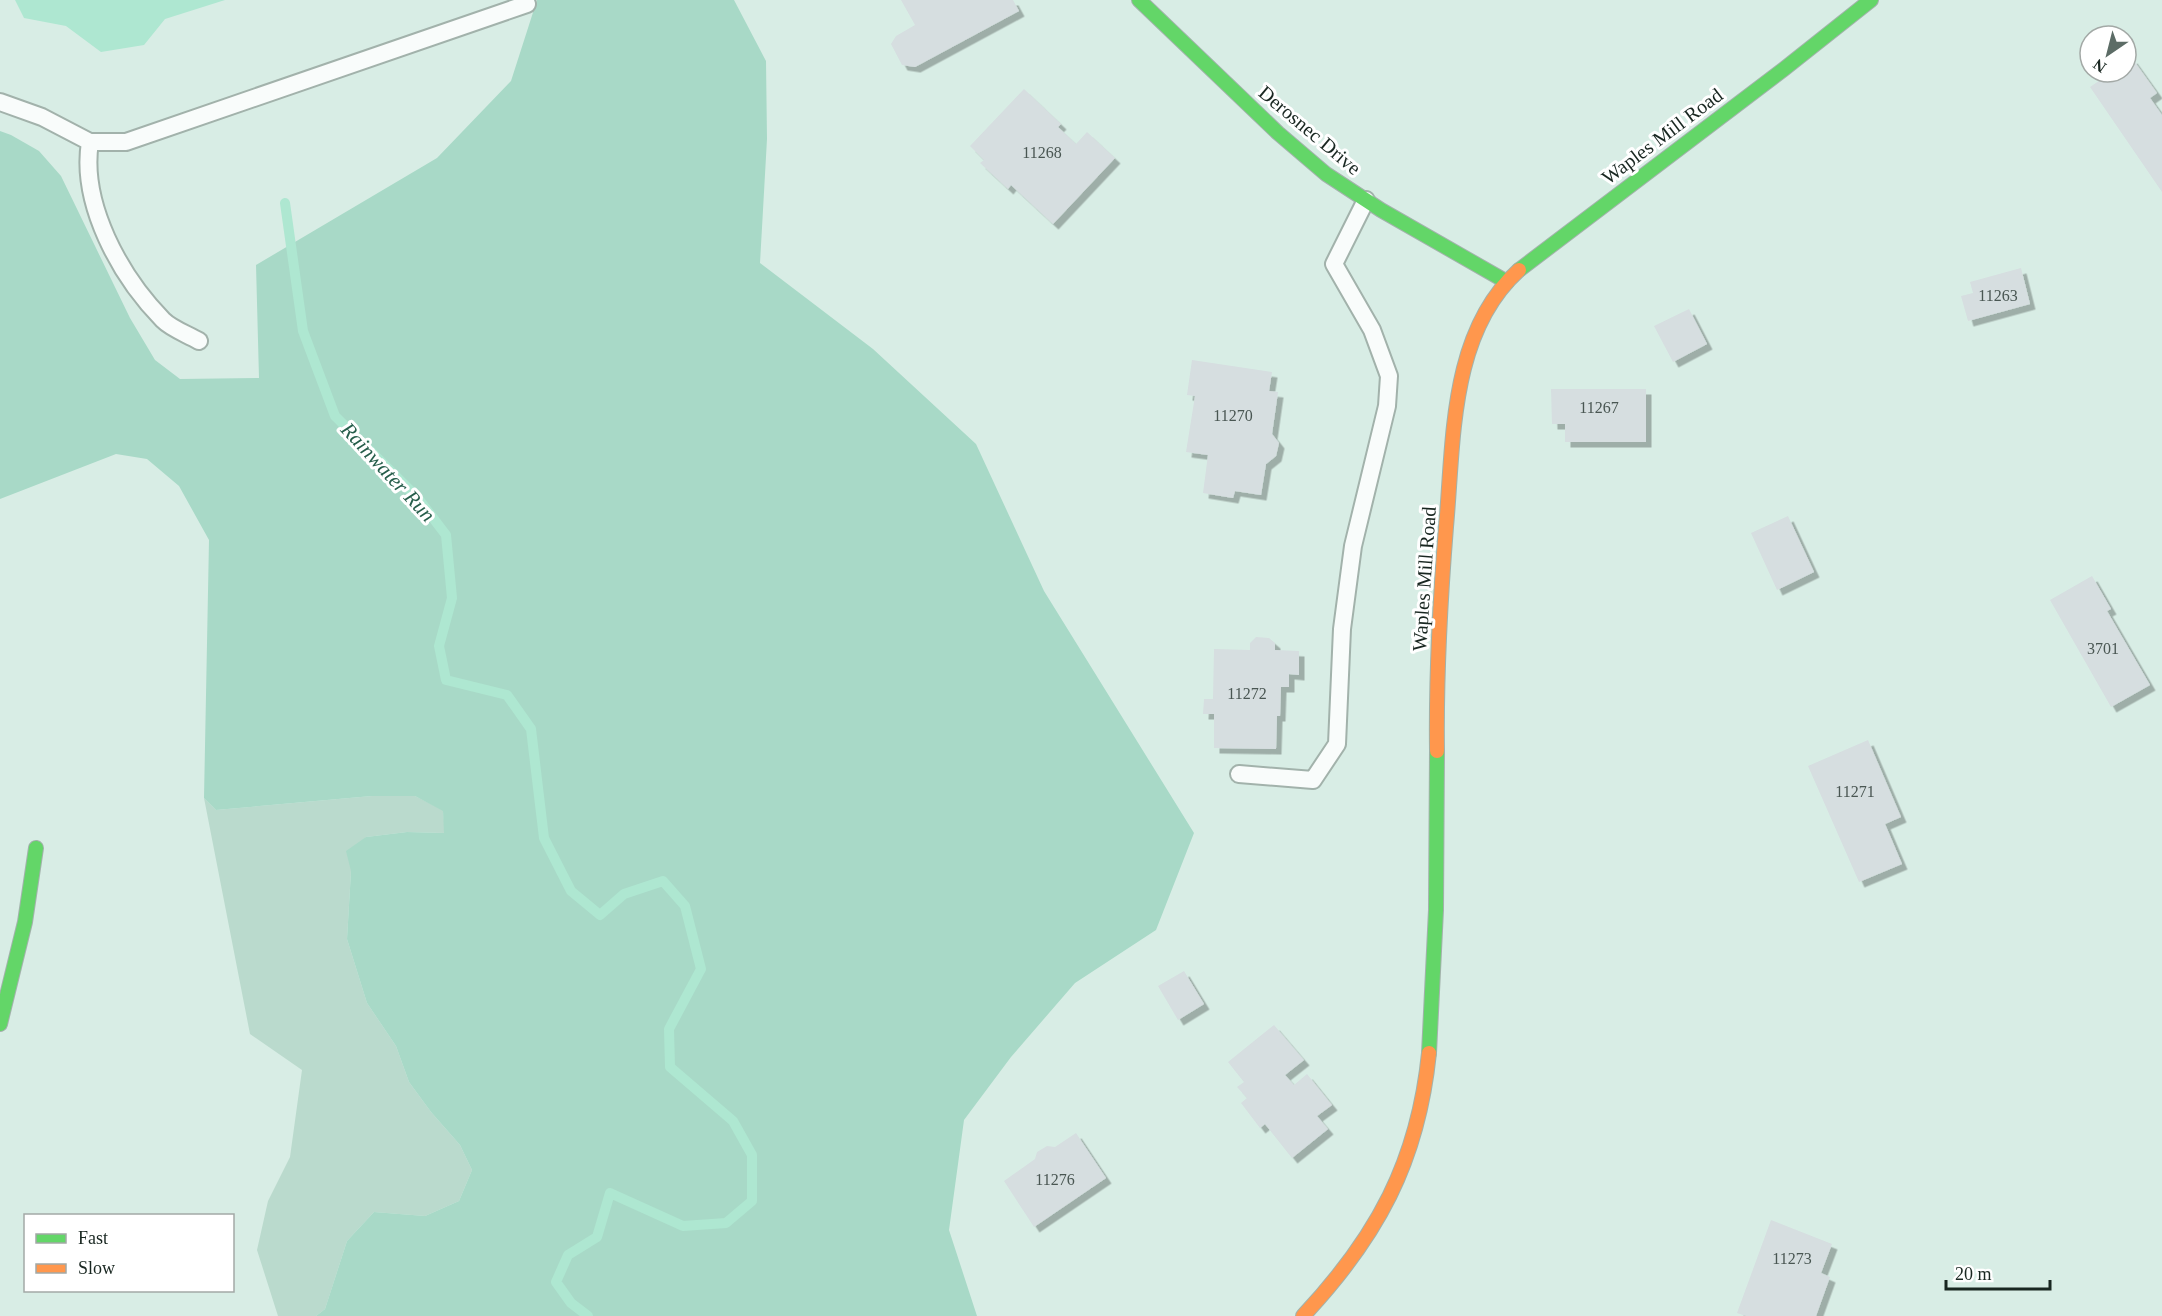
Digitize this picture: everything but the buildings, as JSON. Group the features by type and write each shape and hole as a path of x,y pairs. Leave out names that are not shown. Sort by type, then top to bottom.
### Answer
{"main road":[{"name":"Derosnec Drive","path":"1139,0 1278,134 1326,174 1366,200 1507,282"},
{"name":"Waples Mill Road","path":"1303,1316 1347,1267 1375,1225 1394,1190 1410,1150 1420,1109 1431,1044 1437,908 1438,638 1454,422 1461,383 1474,340 1489,307 1507,282 1545,249 1784,69 1871,0"},
{"path":"0,1024 25,922 36,848"}],"lane":[{"path":"0,102 42,117 90,142 126,142 527,4"},
{"path":"90,142 87,161 97,216 126,276 164,322 199,341"},
{"path":"1239,774 1313,780 1337,744 1342,628 1353,546 1388,396 1389,376 1372,330 1334,264 1366,200"}],"shaded area":[{"path":"15,0 225,0 165,19 144,45 101,52 66,26 24,18"},
{"path":"537,0 734,0 766,61 767,139 760,263 873,349 976,444 1044,591 1194,833 1156,930 1075,983 1011,1057 964,1120 949,1230 977,1316 316,1316 325,1309 347,1241 374,1212 425,1216 459,1201 472,1170 460,1145 409,1082 396,1046 367,1003 347,939 351,871 346,851 366,837 407,832 444,833 443,811 415,796 372,796 216,810 204,798 209,540 179,486 147,459 116,454 0,499 0,131 39,151 61,176 130,318 155,360 180,379 259,378 256,265 437,158 511,81"},
{"path":"372,796 415,796 443,810 445,833 407,832 366,837 351,871 347,939 367,1003 396,1046 409,1082 460,1145 472,1170 459,1201 425,1216 374,1212 347,1241 325,1309 316,1316 278,1316 257,1250 268,1201 290,1157 302,1070 250,1034 204,798 216,810"}],"waterway":[{"name":"Rainwater Run","path":"285,203 303,331 335,416 417,497 446,535 452,598 439,646 446,680 507,695 531,729 544,838 571,891 600,915 624,894 663,881 685,906 701,969 669,1029 670,1067 733,1121 752,1155 752,1201 726,1223 683,1226 610,1193 597,1237 568,1255 556,1282 571,1303 588,1316"}],"traffic: fast":[{"path":"1139,0 1278,133 1326,174 1381,210 1507,282"},
{"path":"1519,270 1871,0"},
{"path":"1429,1053 1436,910 1437,751"},
{"path":"0,1024 25,922 36,848"}],"traffic: slow":[{"path":"1437,751 1442,583 1451,459 1459,390 1467,356 1479,325 1496,296 1519,270"},
{"path":"1303,1316 1352,1257 1390,1196 1415,1129 1429,1053"}]}
